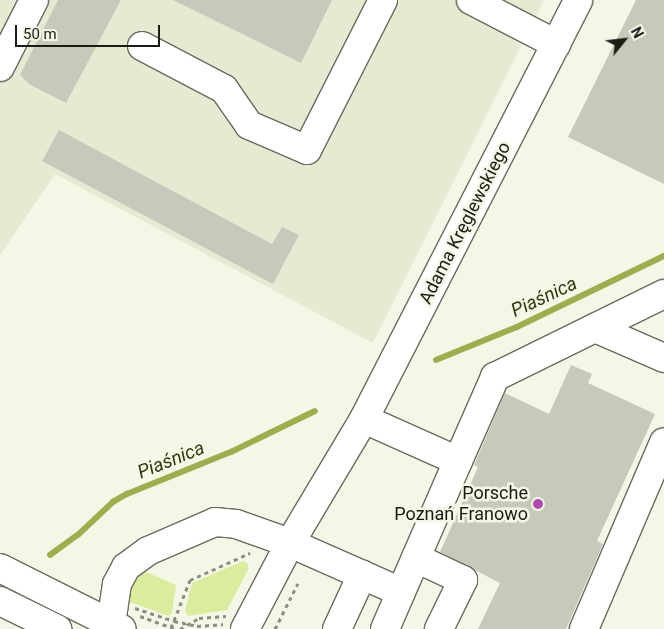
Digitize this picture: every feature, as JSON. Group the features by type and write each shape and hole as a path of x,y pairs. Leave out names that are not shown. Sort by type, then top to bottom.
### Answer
{"street":[{"path":"0,67 34,0"},
{"path":"142,46 224,89 249,125 307,150 382,0"},
{"path":"471,0 556,44"},
{"name":"Adama Kręglewskiego","path":"265,629 298,546 578,0"},
{"path":"385,629 495,378 664,294"},
{"path":"595,328 664,358"},
{"path":"364,419 458,461"},
{"path":"584,629 664,442"},
{"path":"0,568 116,626 117,584 126,566 176,538 215,522 236,524 298,546 401,592"},
{"name":"Adama Kręglewskiego","path":"239,623 298,546"},
{"path":"416,558 463,580 439,629"},
{"path":"362,575 340,622 374,629"},
{"path":"0,601 57,629"}],"path":[{"path":"171,629 190,580 251,553"},
{"path":"180,629 199,618 239,623"}],"shaded area":[{"path":"0,0 544,0 373,343 55,174 0,255"}],"green space":[{"path":"243,561 248,564 248,570 227,610 188,616 185,611 192,583"},
{"path":"137,568 176,585 172,613 169,616 124,600"}],"building":[{"path":"58,0 121,0 66,103 29,84 20,75"},
{"path":"173,0 332,0 301,63"},
{"path":"636,0 664,0 664,184 568,137"},
{"path":"59,130 272,244 282,227 299,235 273,284 42,161"},
{"name":"Porsche Poznań Franowo","path":"571,365 592,374 588,383 655,414 597,541 603,544 566,629 478,629 500,583 440,552 478,467 474,465 505,393 549,414"}],"waterway":[{"name":"Piaśnica","path":"436,360 517,327 664,256"},
{"name":"Piaśnica","path":"50,555 78,535 113,502 127,494 231,452 315,411"}],"place":[{"name":"Porsche Poznań Franowo","path":"538,504"}]}
